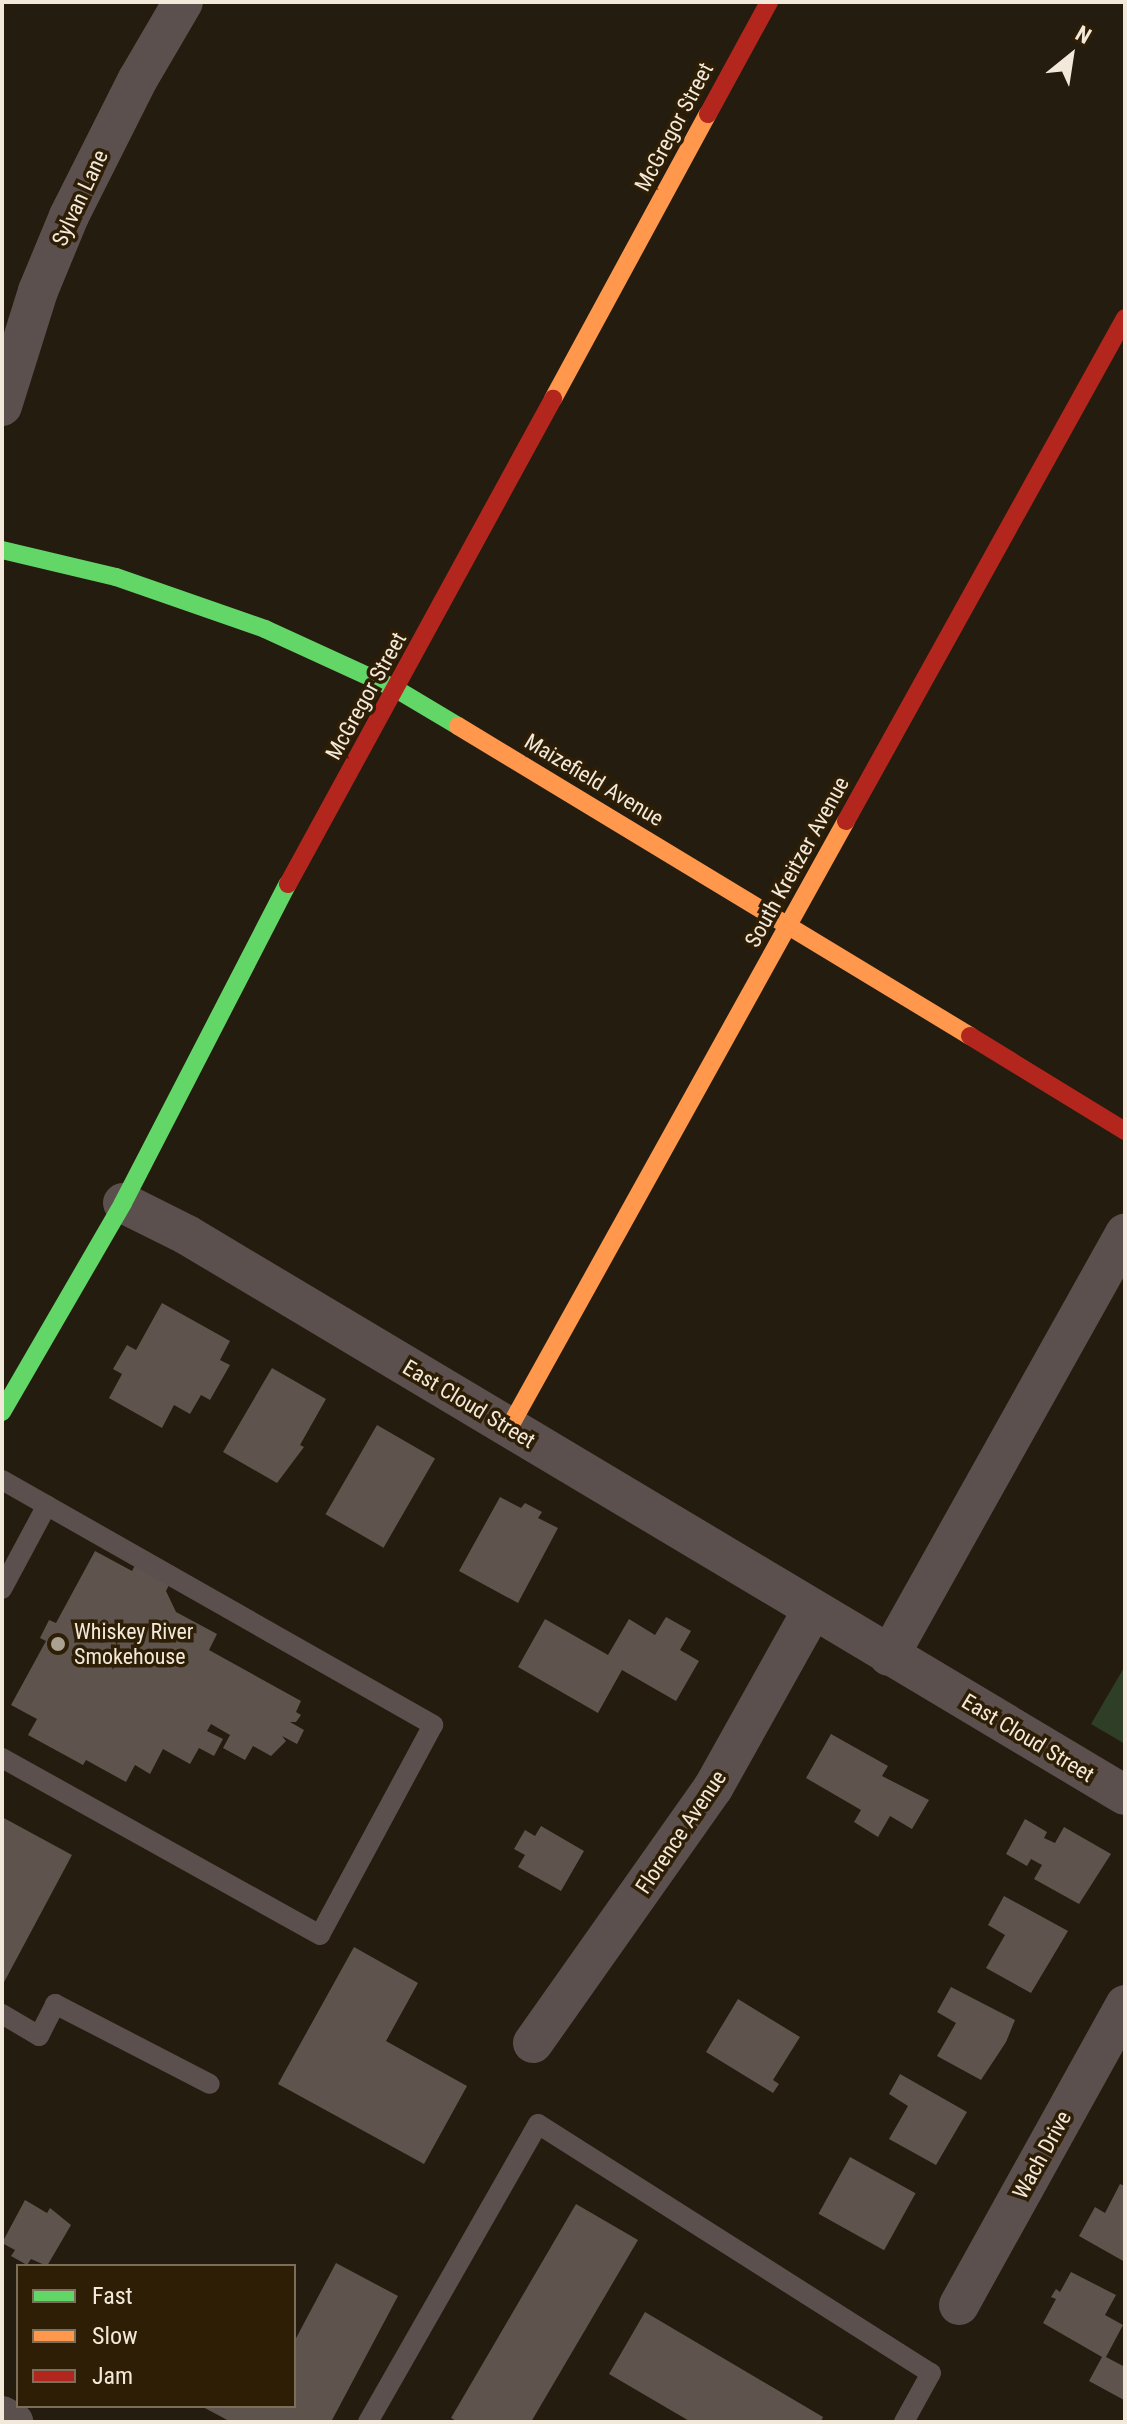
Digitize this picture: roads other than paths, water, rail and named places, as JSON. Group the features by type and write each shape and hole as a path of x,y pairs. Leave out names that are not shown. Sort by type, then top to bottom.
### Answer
{"street":[{"name":"Sylvan Lane","path":"2,406 38,291 69,216 138,79 183,2"},
{"name":"McGregor Street","path":"6,1396 123,1203 283,894 769,2"},
{"name":"South Kreitzer Avenue","path":"509,1428 1125,318"},
{"name":"Maizefield Avenue","path":"2,550 116,577 208,607 265,629 396,689 790,925 1125,1131"},
{"name":"East Cloud Street","path":"123,1203 187,1235 812,1611 1125,1795"},
{"path":"889,1656 1125,1234"},
{"name":"Florence Avenue","path":"533,2043 713,1788 812,1611"},
{"name":"Wach Drive","path":"959,2305 1125,2005"},
{"path":"2,2416 13,2422"}],"lane":[{"path":"2,1480 433,1725 320,1935 2,1758"},
{"path":"2,1589 47,1505"},
{"path":"2,2014 39,2036 55,2004 210,2084"},
{"path":"368,2422 538,2124 931,2373 904,2422"}],"place":[{"name":"Whiskey River Smokehouse","path":"58,1644"}]}
